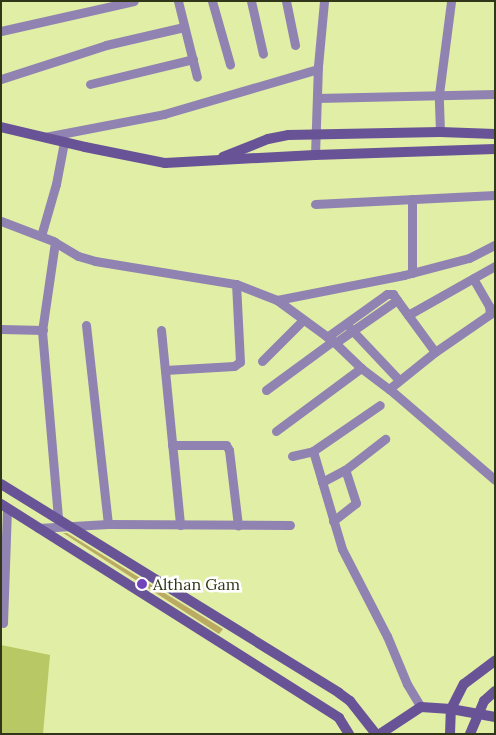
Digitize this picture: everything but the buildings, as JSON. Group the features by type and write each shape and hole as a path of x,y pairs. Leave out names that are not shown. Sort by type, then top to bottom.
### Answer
{"main road":[{"path":"1,127 64,142 165,162 315,154 495,149"},
{"path":"216,160 278,137 315,134 440,132 495,134"},
{"path":"1,484 350,701 376,734"},
{"path":"4,506 339,718 349,734"},
{"path":"450,734 451,709 464,684 495,661"},
{"path":"470,734 484,701 495,691"},
{"path":"380,734 421,707 451,709 495,717"}],"street":[{"path":"1,31 134,1"},
{"path":"178,1 197,77"},
{"path":"212,1 230,64"},
{"path":"251,1 263,54"},
{"path":"286,1 295,45"},
{"path":"315,154 318,69 324,1"},
{"path":"440,132 439,94 451,1"},
{"path":"1,79 106,45 184,27"},
{"path":"90,84 193,59"},
{"path":"45,137 164,114 318,69"},
{"path":"317,98 495,94"},
{"path":"41,236 54,194 64,142"},
{"path":"315,204 495,195"},
{"path":"412,199 412,273"},
{"path":"1,221 55,242 78,256 94,262 236,284 277,300 332,340 361,368 390,389 495,480"},
{"path":"55,242 43,330 58,519"},
{"path":"277,300 412,273 469,258 495,245"},
{"path":"408,315 495,266"},
{"path":"390,389 435,352 490,314 489,306 473,278"},
{"path":"165,370 234,366 240,362 236,284"},
{"path":"266,390 349,328 387,294 393,294 435,352"},
{"path":"262,361 303,320"},
{"path":"86,325 108,524"},
{"path":"349,328 399,380"},
{"path":"1,329 43,330"},
{"path":"162,330 180,525"},
{"path":"276,431 361,368"},
{"path":"292,456 313,451 380,405"},
{"path":"322,482 345,470 385,439"},
{"path":"172,445 226,445 229,450 238,525"},
{"path":"313,451 342,550 387,636 407,684 421,707"},
{"path":"333,521 356,504 345,470"},
{"path":"3,624 4,506"},
{"path":"38,528 108,524 290,525"}],"green space":[{"path":"1,645 50,655 43,734 1,734"}],"place":[{"name":"Althan Gam","path":"142,584"}]}
